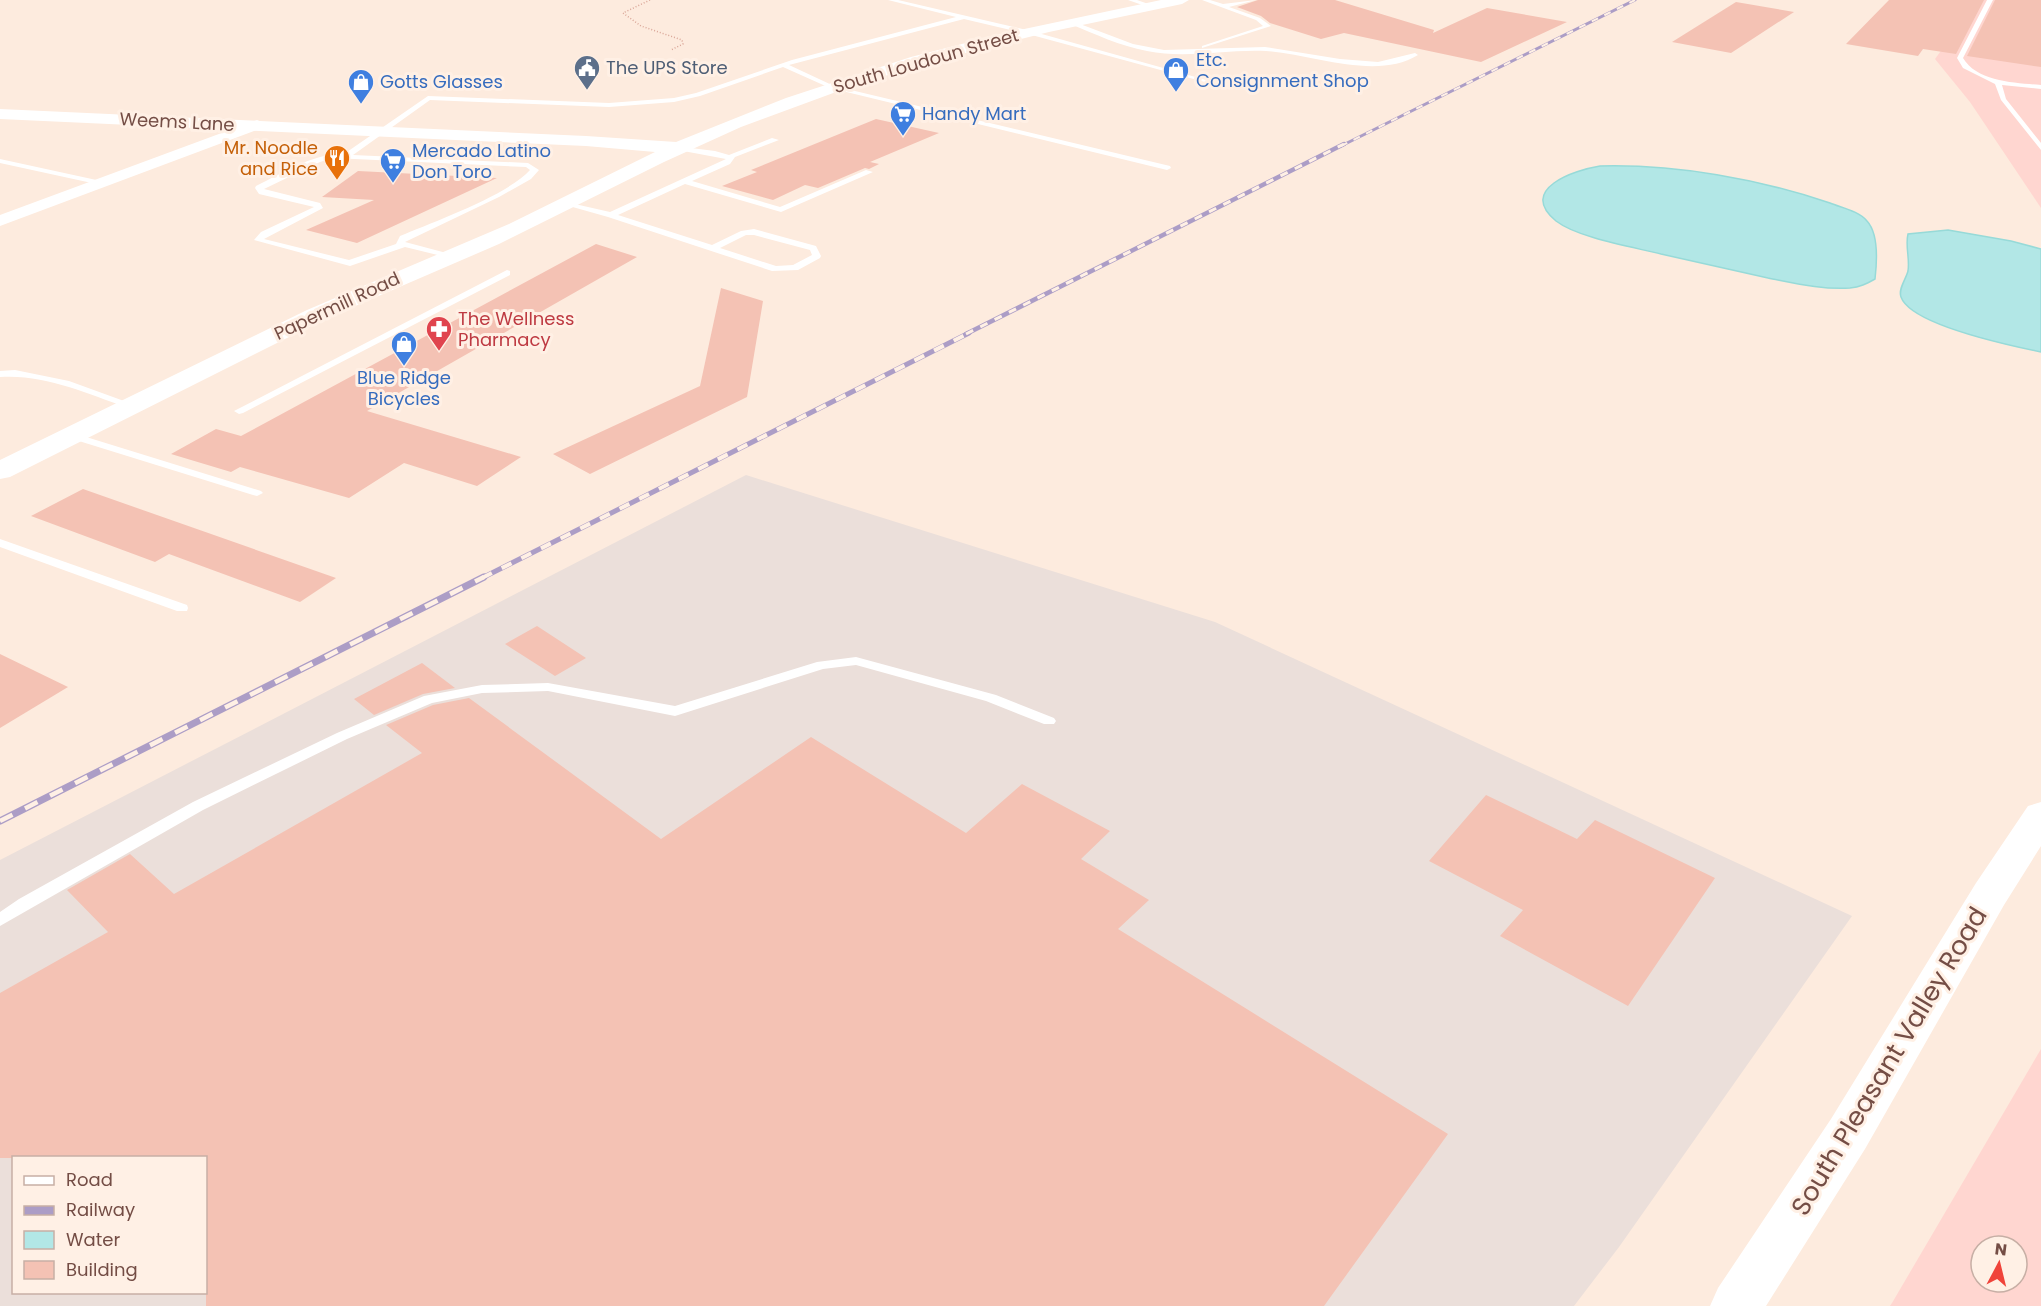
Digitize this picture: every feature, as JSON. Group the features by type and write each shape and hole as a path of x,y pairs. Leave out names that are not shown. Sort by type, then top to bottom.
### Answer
{"main road":[{"name":"South Loudoun Street","path":"678,148 750,117 832,87 926,59 1029,32 1182,0"},
{"name":"Weems Lane","path":"0,114 597,141 678,148"},
{"name":"Papermill Road","path":"0,471 130,405 364,292 451,257 566,204 678,148"},
{"name":"South Pleasant Valley Road","path":"1736,1306 1848,1134 1984,904 2037,830"}],"street":[{"path":"0,221 257,125"}],"lane":[{"path":"892,0 1029,32 1214,83"},
{"path":"1131,0 1151,6"},
{"path":"1191,51 1268,26 1258,18 1205,0"},
{"path":"1223,6 1253,0"},
{"path":"1990,0 1960,58 1965,67 1998,83 2041,87"},
{"path":"346,156 428,98 609,105 674,100 784,65 963,17"},
{"path":"1072,23 1157,51 1272,50 1336,61 1372,64 1399,62 1415,55"},
{"path":"1125,60 1157,51"},
{"path":"784,65 832,87 1167,168"},
{"path":"1998,83 2003,99 2041,148"},
{"path":"678,148 729,157 775,140"},
{"path":"402,245 400,243 403,238 512,188 533,175 535,170 528,165 346,156 317,160 259,188 262,192 317,205 319,208 264,234 258,240 350,263 402,245 451,257"},
{"path":"611,215 728,162 732,158 729,157"},
{"path":"0,161 101,183"},
{"path":"683,181 781,210 869,172"},
{"path":"566,204 611,215 712,249 775,269 795,268 818,256 813,248 754,232 744,233 712,249"},
{"path":"239,411 507,273"},
{"path":"0,374 12,372 38,376 130,405"},
{"path":"70,435 257,493"},
{"path":"0,543 182,608"},
{"path":"0,920 25,903 198,806 322,746 429,699 482,689 548,687 675,711 822,665 856,662 991,698 1049,721"}],"path":[{"path":"650,0 631,7 623,13 627,19 682,40 683,44 671,50"}],"shaded area":[{"path":"1978,0 2041,0 2041,208 1970,102 1935,59"},
{"path":"746,475 1215,622 1852,916 1619,1247 1574,1306 0,1306 0,860"},
{"path":"2041,1049 2041,1306 1890,1306"}],"water":[{"path":"1600,166 1687,170 1746,180 1803,194 1850,210 1864,218 1874,233 1877,257 1875,279 1850,288 1798,284 1606,241 1578,232 1556,221 1546,210 1543,199 1546,191 1565,177"},
{"path":"1948,230 2011,241 2041,249 2041,352 1964,333 1942,325 1923,317 1909,307 1901,297 1901,287 1908,271 1908,234"}],"building":[{"path":"1258,0 1335,0 1434,30 1433,33 1487,8 1567,22 1481,62 1344,33 1321,39 1270,23 1261,16 1237,7"},
{"path":"1889,0 1984,0 1956,54 1923,49 1918,56 1846,44"},
{"path":"1995,0 2041,0 2041,67 1967,56"},
{"path":"1736,2 1794,12 1731,53 1672,42"},
{"path":"876,119 939,133 870,162 879,164 869,169 865,168 818,188 805,185 773,200 722,186 757,172 751,170"},
{"path":"358,171 497,178 357,243 306,230 374,200 322,197"},
{"path":"596,244 637,257 367,411 521,457 477,486 404,463 349,498 240,467 231,472 171,454 216,429 241,436"},
{"path":"721,288 763,301 747,397 590,474 553,454 700,386"},
{"path":"83,489 336,578 300,602 169,554 155,562 31,516"},
{"path":"537,626 586,658 555,676 505,644"},
{"path":"0,654 68,687 0,728"},
{"path":"422,663 455,688 423,694 374,715 354,699"},
{"path":"469,698 661,839 811,737 966,833 1022,784 1110,831 1081,859 1149,900 1118,929 1448,1134 1324,1306 206,1306 207,1156 12,1156 12,1158 0,1158 0,993 108,932 67,890 130,854 174,894 422,753 386,725 433,705"},
{"path":"1486,795 1577,839 1595,820 1715,878 1628,1006 1500,936 1523,910 1429,861"}],"railway":[{"path":"1341,146 1635,0"},
{"path":"966,334 1344,144"},
{"path":"482,578 969,333"},
{"path":"0,821 484,577"}],"place":[{"name":"The UPS Store","path":"587,91"},
{"name":"Etc. Consignment Shop","path":"1176,93"},
{"name":"Gotts Glasses","path":"361,105"},
{"name":"Handy Mart","path":"903,137"},
{"name":"Mr. Noodle and Rice","path":"337,181"},
{"name":"Mercado Latino Don Toro","path":"393,184"},
{"name":"The Wellness Pharmacy","path":"439,352"},
{"name":"Blue Ridge Bicycles","path":"404,367"}]}
